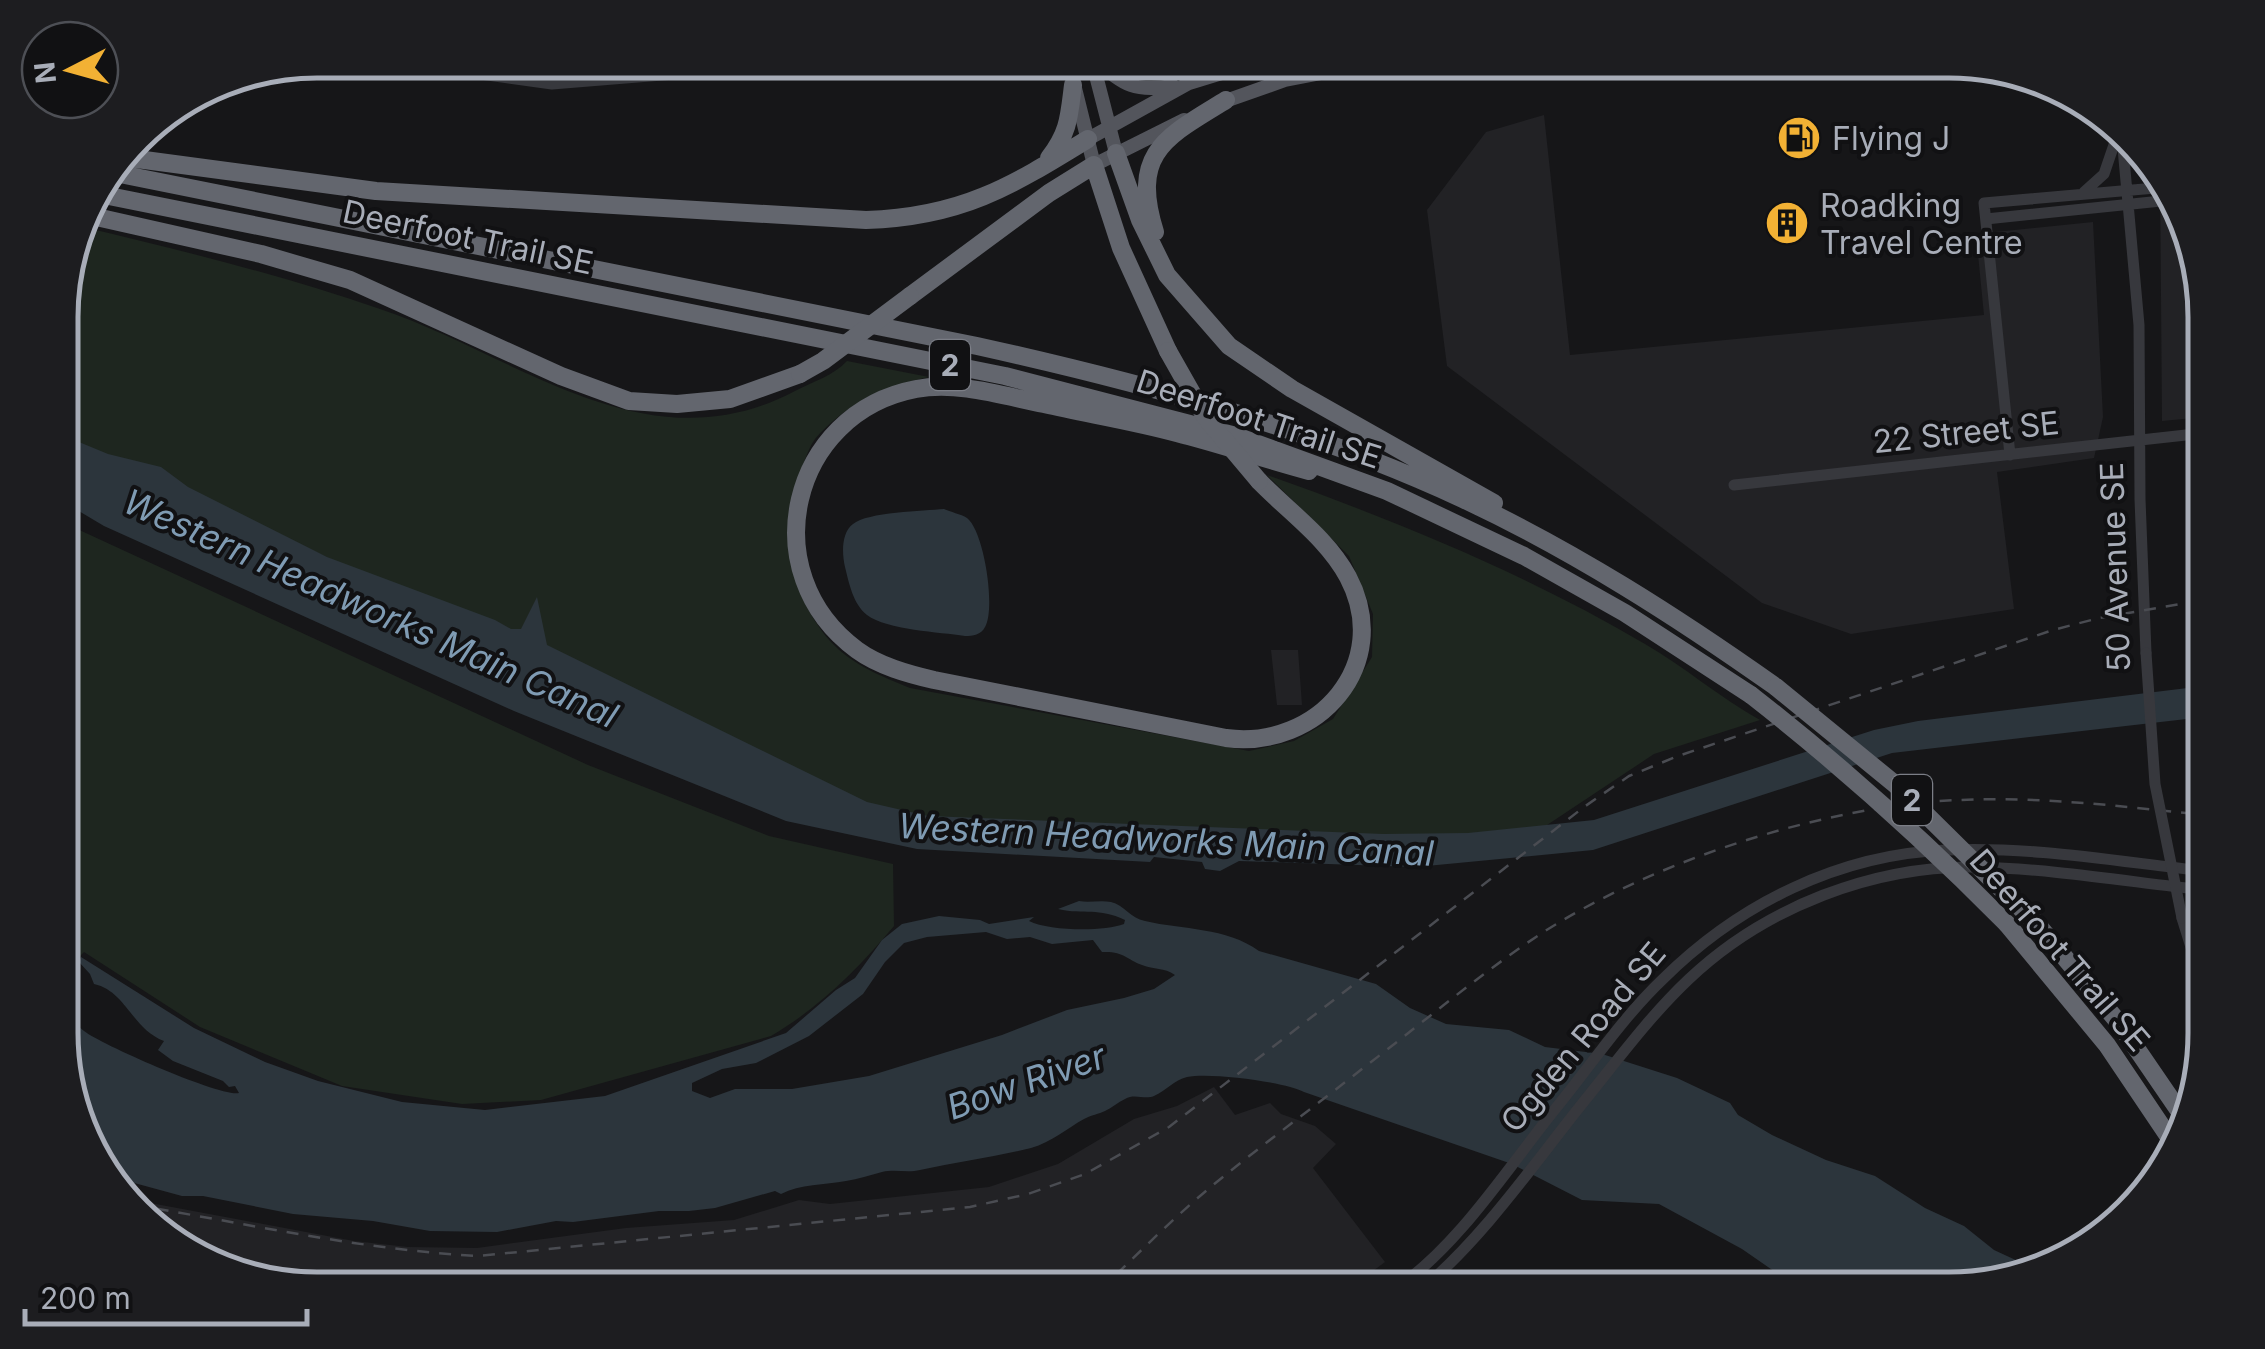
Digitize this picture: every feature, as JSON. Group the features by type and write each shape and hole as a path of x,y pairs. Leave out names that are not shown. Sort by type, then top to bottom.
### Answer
{"highway":[{"path":"1043,167 1064,138 1073,85"},
{"path":"1182,291 1150,214 1149,172 1154,155 1167,137 1226,100"},
{"path":"137,159 376,191 866,220 897,219 987,198 1088,139"},
{"path":"1116,154 1154,251 1167,274 1212,330 1258,368 1510,512 1551,544"},
{"path":"99,218 261,254 350,280 561,376 630,401 677,404 730,399 800,374 823,361 1049,193 1094,165 1128,265 1168,351 1206,418 1259,481 1332,553 1355,592 1360,612 1359,655 1338,698 1311,722 1284,736 1226,738 913,676 874,660 843,638 813,600 799,562 796,518 804,480 836,430 868,405 928,387 1004,396 1176,432 1387,491"},
{"name":"Deerfoot Trail SE","path":"125,175 1084,370 1244,414 1355,454 1463,500 1639,594 1776,687 1896,784 2038,924 2119,1022 2175,1105"},
{"name":"Deerfoot Trail SE","path":"110,196 1004,376 1236,436 1387,491 1571,580 1751,696 1883,804 2007,924 2091,1024 2165,1132"}],"main road":[{"path":"1072,78 1094,165 1226,100 1296,78"},
{"path":"1098,78 1116,154"},
{"path":"1115,78 1127,85 1152,89 1188,84"},
{"path":"1088,139 1108,125 1207,78"}],"street":[{"path":"511,78 552,84 625,78"},
{"path":"2083,193 2104,174 2116,145"},
{"name":"50 Avenue SE","path":"2123,153 2139,325 2138,440 2151,754 2165,842 2187,934"},
{"path":"2010,455 1984,203 2150,188"},
{"path":"1986,219 2157,202"},
{"name":"22 Street SE","path":"1734,485 2187,435"},
{"name":"Ogden Road SE","path":"1417,1271 1461,1226 1659,982 1710,936 1774,896 1839,870 1914,852 1996,850 2187,869"},
{"name":"Ogden Road SE","path":"1441,1271 1472,1240 1666,1002 1725,949 1781,914 1862,883 1936,869 1978,868 2187,888"}],"shaded area":[{"path":"1544,115 1570,355 1984,315 1976,234 2093,222 2103,417 2094,458 1997,472 2014,609 1851,634 1762,603 1447,366 1427,210 1486,132"},
{"path":"2160,206 2175,240 2187,301 2187,419 2162,421"},
{"path":"94,230 268,274 380,309 583,397 634,412 687,418 740,412 823,378 847,361 929,377 867,399 826,427 808,453 791,511 797,580 816,622 848,657 910,688 1249,751 1294,741 1333,719 1372,657 1373,614 1349,556 1267,475 1412,530 1554,595 1660,653 1760,720 1654,754 1529,837 1398,844 894,819 78,442 80,285"},
{"path":"78,529 588,765 769,836 893,864 894,926 837,987 771,1036 541,1100 462,1104 342,1086 200,1027 84,952 78,958"},
{"path":"1271,650 1298,650 1302,705 1277,705"},
{"path":"1214,1087 1235,1115 1270,1103 1281,1114 1315,1126 1336,1144 1313,1168 1385,1262 1373,1271 316,1272 254,1263 225,1253 197,1240 148,1202 354,1241 477,1248 626,1228 734,1220 799,1200 830,1204 989,1187 1058,1164 1134,1119 1177,1106"}],"water":[{"name":"Western Headworks Main Canal","path":"78,442 108,454 161,467 188,487 327,557 511,629 521,629 537,597 547,645 867,802 928,816 1383,834 1468,833 1594,820 1874,730 1918,721 2187,688 2187,719 1892,753 1593,850 1416,867 1239,861 1220,871 1205,869 1202,862 1154,857 1150,862 917,849 786,821 514,711 104,526 78,511"},
{"path":"944,509 967,518 979,538 989,588 988,617 983,630 968,636 928,632 887,624 867,615 855,599 845,567 843,544 849,528 870,517"},
{"name":"Bow River","path":"1079,901 1111,902 1140,919 1233,937 1259,951 1376,984 1410,1008 1446,1024 1509,1030 1545,1047 1602,1054 1677,1078 1730,1103 1738,1115 1772,1135 1826,1160 1875,1176 2018,1261 1964,1271 1774,1271 1659,1204 1582,1200 1512,1164 1294,1088 1212,1076 1187,1077 1154,1096 1129,1097 1046,1142 1004,1154 915,1171 882,1172 781,1194 775,1191 715,1208 556,1221 497,1232 430,1231 182,1196 130,1182 109,1152 96,1124 80,1064 78,1026 162,1069 239,1093 235,1086 229,1087 173,1061 158,1050 164,1041 144,1028 114,994 94,984 79,962 81,957 194,1028 265,1062 318,1081 402,1102 485,1110 605,1096 786,1033 855,978 882,940 902,924 939,916 989,924 1034,917 1029,921 1049,927 1090,929 1115,927 1125,920 1107,914 1058,909","holes":["986,932 1007,939 1030,937 1052,944 1093,940 1102,952 1120,954 1175,975 1154,989 1067,1010 1002,1035 869,1076 792,1089 735,1089 710,1098 692,1091 692,1083 722,1069 756,1063 809,1036 863,994 904,943"]}],"railway":[{"path":"155,1208 349,1242 478,1256 970,1207 1028,1194 1085,1174 1169,1127 1629,776 2053,630 2187,603"},
{"path":"1119,1272 1218,1181 1497,964 1542,933 1627,886 1773,832 1822,819 1918,803 2026,800 2187,813"}],"place":[{"name":"Flying J","path":"1799,138"},
{"name":"Roadking Travel Centre","path":"1787,223"}]}
